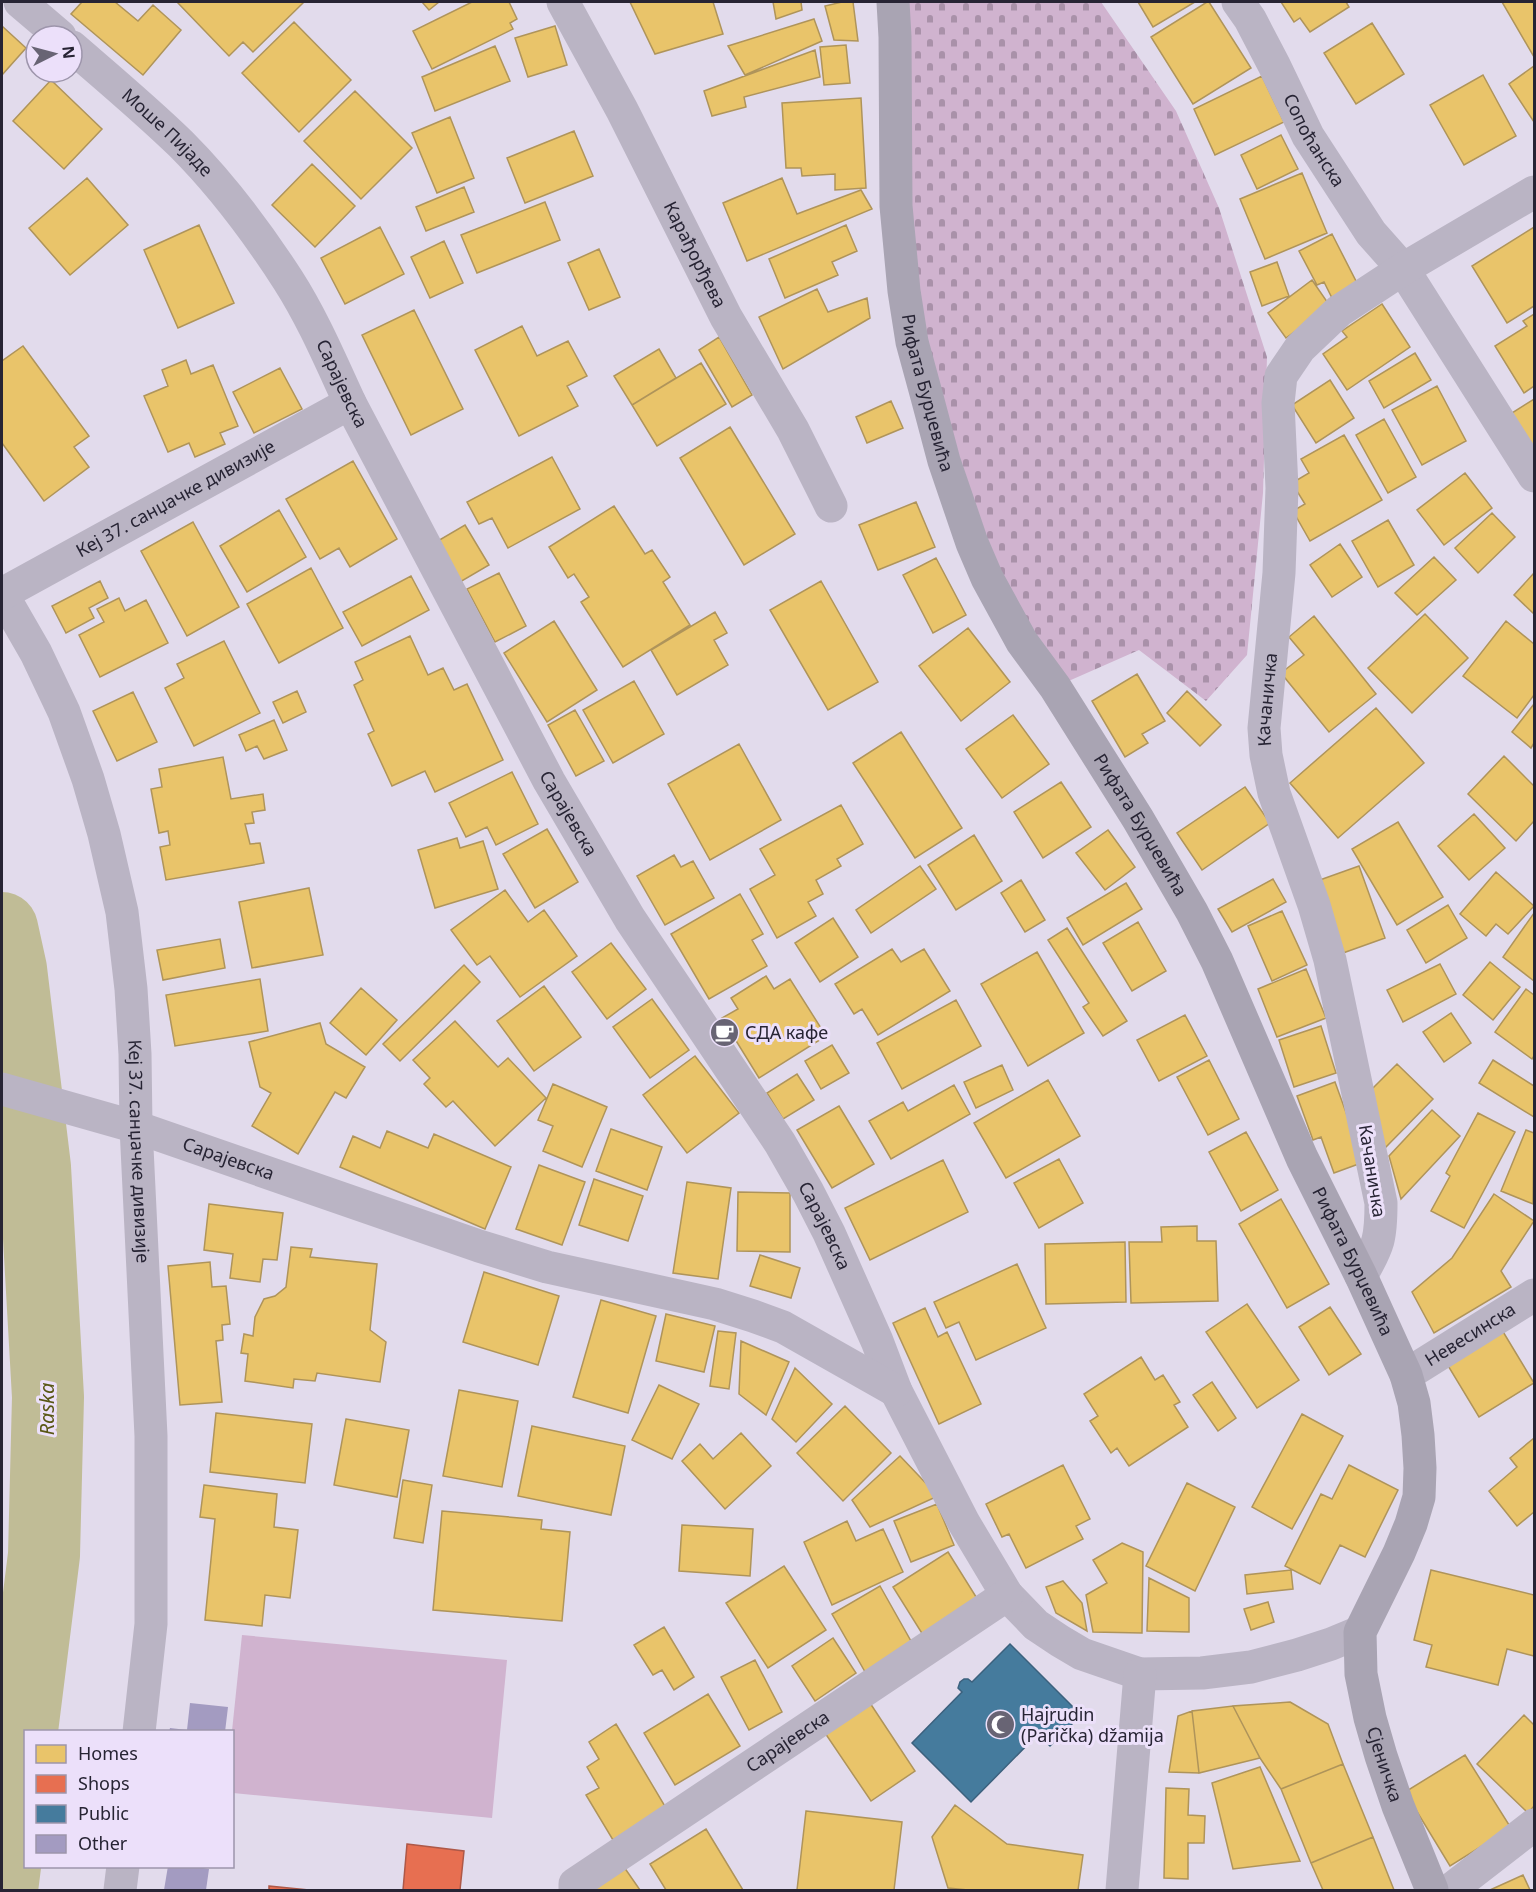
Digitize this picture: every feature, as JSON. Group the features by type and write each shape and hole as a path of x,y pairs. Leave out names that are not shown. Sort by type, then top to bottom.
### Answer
{"main road":[{"name":"Рифата Бурџевића","path":"893,2 896,206 904,291 912,342 944,461 972,543 987,578 1022,642 1055,687 1138,819 1192,912 1217,961 1302,1158 1361,1276 1406,1375 1414,1403 1418,1435 1419,1497 1399,1553 1360,1632"},
{"name":"Сјеничка","path":"1360,1632 1361,1674 1370,1718 1398,1806 1432,1890"}],"street":[{"path":"20,2 46,24"},
{"name":"Карађорђева","path":"563,2 622,110 726,317 793,430 831,506"},
{"name":"Сопоћанска","path":"1238,2 1250,19 1308,136 1371,233 1403,269 1534,476"},
{"name":"Моше Пијаде","path":"84,58 182,145 252,227"},
{"path":"1403,269 1534,192"},
{"name":"Сарајевска","path":"252,227 290,282 320,338 350,403 555,791 630,919 780,1143 808,1192 829,1233 896,1391 964,1522 1007,1594 1036,1625 1060,1641 1082,1654 1140,1674 1202,1673 1251,1667 1297,1655 1360,1632"},
{"name":"Качаничка","path":"1361,1276 1376,1250 1381,1230 1381,1203 1330,960 1314,905 1274,793 1266,755 1264,728 1279,573 1282,488 1278,404 1281,376 1300,348 1339,311 1403,269"},
{"name":"Кеј 37. санџачке дивизије","path":"140,1730 151,1624 152,1514 135,1054 122,912 104,834 88,779 64,712 36,653 2,594 350,403"},
{"name":"Сарајевска","path":"2,1089 136,1127 478,1246 548,1267 714,1304 753,1316 783,1327 896,1391"},
{"name":"Невесинска","path":"1406,1375 1534,1295"},
{"name":"Сарајевска","path":"575,1890 575,1884 1007,1594"},
{"path":"1122,1890 1140,1674"},
{"path":"1450,1890 1534,1825"},
{"path":"120,1890 123,1868"}],"green space":[{"path":"893,2 1101,2 1176,111 1219,208 1267,357 1263,493 1247,655 1206,701 1139,650 1055,687 1022,642 927,397"},
{"path":"242,1635 507,1660 492,1818 234,1793 234,1730 232,1730"}],"building: Homes":[{"path":"82,2 115,2 138,21 153,5 181,30 143,75 71,14"},
{"path":"177,2 304,2 253,52 243,42 229,56"},
{"path":"422,2 439,2 429,10"},
{"path":"472,2 509,2 517,19 510,23 513,29 432,69 413,31"},
{"path":"630,2 713,2 723,34 655,54"},
{"path":"773,2 801,2 802,10 776,19"},
{"path":"853,2 858,41 834,40 825,6"},
{"path":"1138,2 1195,2 1153,27"},
{"path":"1207,2 1251,68 1193,104 1151,37"},
{"path":"1281,2 1346,2 1349,7 1310,32 1300,18 1294,22"},
{"path":"1502,2 1534,2 1534,57"},
{"path":"814,19 822,41 745,75 728,46"},
{"path":"294,22 351,80 299,132 242,73"},
{"path":"1372,23 1404,74 1356,104 1324,53"},
{"path":"2,26 24,46 24,50 2,75"},
{"path":"555,26 567,65 528,77 515,38"},
{"path":"846,45 850,83 824,85 820,47"},
{"path":"495,46 510,81 435,111 422,77"},
{"path":"815,50 820,77 744,97 746,107 712,116 704,91"},
{"path":"1534,66 1534,122 1509,84"},
{"path":"1483,75 1516,136 1464,165 1430,105"},
{"path":"1262,76 1284,122 1215,155 1194,109"},
{"path":"47,84 55,84 102,129 64,169 13,121"},
{"path":"355,91 412,148 361,199 304,141"},
{"path":"861,98 866,188 835,190 835,174 802,176 801,168 786,168 782,103"},
{"path":"450,117 474,178 437,193 412,133"},
{"path":"574,131 593,176 525,203 507,158"},
{"path":"1281,135 1298,169 1257,189 1241,155"},
{"path":"312,164 355,206 315,247 272,205"},
{"path":"1302,173 1327,233 1265,259 1240,199"},
{"path":"87,178 128,225 70,275 29,228"},
{"path":"782,178 797,214 861,190 872,209 747,261 723,203"},
{"path":"464,187 474,212 426,231 416,207"},
{"path":"545,202 560,240 477,273 461,235"},
{"path":"199,225 234,303 178,328 144,250"},
{"path":"846,225 857,251 832,262 838,275 785,298 769,259"},
{"path":"380,227 404,274 345,304 321,258"},
{"path":"1534,227 1534,306 1507,323 1472,266"},
{"path":"1332,234 1358,285 1332,298 1324,282 1317,285 1299,251"},
{"path":"444,241 463,283 430,298 411,257"},
{"path":"599,249 620,297 589,310 568,263"},
{"path":"1277,262 1289,296 1262,306 1250,272"},
{"path":"1312,280 1330,306 1286,338 1268,313"},
{"path":"817,289 828,312 867,298 870,318 783,369 759,317"},
{"path":"1382,304 1410,347 1347,390 1323,354 1347,337 1342,331"},
{"path":"414,310 463,409 411,435 362,335"},
{"path":"1534,314 1534,386 1524,393 1495,346 1527,326 1523,321"},
{"path":"522,326 537,356 568,341 587,376 567,386 578,406 519,436 475,350"},
{"path":"719,337 752,395 732,407 699,350"},
{"path":"23,346 89,436 74,447 89,467 44,501 2,443 2,361"},
{"path":"659,349 676,378 632,405 614,376"},
{"path":"1415,353 1431,380 1384,408 1369,381"},
{"path":"186,360 191,374 213,365 238,426 220,433 225,444 195,457 189,443 168,452 144,396 168,386 162,370"},
{"path":"701,363 726,404 657,446 632,405"},
{"path":"280,368 302,409 254,433 233,392"},
{"path":"1330,380 1354,418 1316,443 1292,405"},
{"path":"1437,386 1466,441 1422,465 1392,410"},
{"path":"1534,399 1534,467 1504,418"},
{"path":"891,401 903,428 867,443 856,417"},
{"path":"1384,419 1416,477 1388,493 1356,435"},
{"path":"730,427 795,534 744,565 680,458"},
{"path":"1344,435 1382,500 1310,541 1293,511 1305,504 1292,483 1309,473 1301,459"},
{"path":"552,457 580,509 508,548 492,518 479,524 467,502"},
{"path":"353,461 397,539 350,567 339,548 320,559 286,499"},
{"path":"1465,473 1492,508 1444,545 1417,510"},
{"path":"916,502 935,547 878,570 859,525"},
{"path":"614,506 645,554 652,550 670,577 663,582 690,625 623,667 581,602 589,597 574,574 568,578 549,547"},
{"path":"279,510 306,557 247,592 220,546"},
{"path":"1492,513 1515,537 1478,573 1455,548"},
{"path":"1388,520 1414,565 1378,587 1352,541"},
{"path":"193,522 239,607 187,636 141,551"},
{"path":"465,525 489,565 460,582 436,542"},
{"path":"1340,544 1362,577 1332,597 1310,565"},
{"path":"1434,557 1456,580 1417,615 1395,593"},
{"path":"936,558 966,615 933,633 903,575"},
{"path":"311,568 343,628 279,663 247,604"},
{"path":"499,573 526,626 495,642 467,589"},
{"path":"1534,573 1534,614 1514,595"},
{"path":"411,576 429,610 362,646 343,612"},
{"path":"100,581 108,598 89,608 94,618 66,633 52,606"},
{"path":"821,581 878,682 828,710 770,610"},
{"path":"119,598 125,611 146,600 168,643 100,677 79,635 104,622 97,609"},
{"path":"715,612 727,633 714,640 728,665 677,695 651,650"},
{"path":"1425,614 1468,658 1412,713 1368,668"},
{"path":"1314,616 1376,694 1329,732 1281,673 1304,655 1289,637"},
{"path":"554,621 597,690 547,722 504,653"},
{"path":"1506,621 1534,644 1534,695 1517,718 1463,676"},
{"path":"968,628 1010,682 961,721 919,666"},
{"path":"410,636 428,675 443,668 454,690 467,684 503,760 435,792 425,771 392,786 368,734 374,731 354,685 363,680 355,662"},
{"path":"224,641 260,713 194,746 165,688 184,678 177,664"},
{"path":"1137,674 1165,721 1142,734 1148,743 1125,757 1092,701"},
{"path":"634,681 664,734 613,763 583,710"},
{"path":"297,691 306,712 283,723 273,702"},
{"path":"1187,691 1221,725 1200,746 1167,713"},
{"path":"133,692 157,742 117,761 93,711"},
{"path":"1534,704 1534,743 1531,748 1512,732"},
{"path":"1376,708 1424,763 1338,838 1290,783"},
{"path":"575,710 604,761 576,776 548,725"},
{"path":"1013,715 1049,764 1002,798 966,749"},
{"path":"274,720 287,750 264,759 257,746 246,751 239,735"},
{"path":"901,732 962,828 915,858 853,763"},
{"path":"739,744 781,820 710,860 668,784"},
{"path":"1504,756 1534,786 1534,821 1516,841 1468,794"},
{"path":"223,757 231,799 263,794 265,810 252,812 254,823 245,824 250,844 260,843 264,863 166,880 160,847 170,845 168,831 159,833 151,789 162,787 159,769"},
{"path":"512,772 538,824 496,845 487,827 466,837 449,803"},
{"path":"1061,782 1091,827 1043,858 1014,812"},
{"path":"1245,787 1270,823 1202,870 1177,833"},
{"path":"841,805 863,844 837,859 841,866 816,880 823,894 808,902 816,916 777,938 750,889 775,875 760,849"},
{"path":"1474,814 1505,848 1469,880 1438,846"},
{"path":"1398,822 1443,897 1397,925 1352,849"},
{"path":"547,829 578,882 535,908 503,854"},
{"path":"1108,830 1135,867 1105,890 1076,853"},
{"path":"974,835 1002,881 956,910 928,865"},
{"path":"457,838 460,848 483,841 498,889 435,908 418,850"},
{"path":"674,855 681,867 693,861 714,898 665,925 637,876"},
{"path":"920,866 936,889 871,933 856,910"},
{"path":"1359,866 1385,938 1343,953 1317,881"},
{"path":"1496,872 1534,906 1508,934 1496,924 1486,936 1460,914"},
{"path":"1273,879 1286,902 1232,932 1218,909"},
{"path":"1021,880 1045,920 1025,932 1001,893"},
{"path":"1126,883 1142,909 1083,945 1067,918"},
{"path":"309,888 323,955 252,968 239,902"},
{"path":"505,890 528,922 544,910 577,956 520,997 490,956 477,965 451,930"},
{"path":"740,894 763,934 752,940 767,966 709,999 671,934"},
{"path":"1448,905 1467,938 1426,963 1407,930"},
{"path":"1282,911 1307,965 1272,981 1248,926"},
{"path":"1534,913 1534,981 1503,957"},
{"path":"833,918 858,957 820,982 795,943"},
{"path":"1138,922 1166,971 1132,991 1103,943"},
{"path":"1067,928 1127,1021 1103,1036 1083,1007 1089,1003 1048,940"},
{"path":"220,939 225,968 163,980 157,950"},
{"path":"611,943 646,989 607,1019 572,972"},
{"path":"892,949 901,962 924,949 950,991 878,1035 862,1009 854,1014 835,984"},
{"path":"1037,952 1084,1033 1028,1066 981,984"},
{"path":"1490,962 1520,987 1493,1020 1463,995"},
{"path":"1440,964 1456,994 1403,1022 1387,990"},
{"path":"464,965 480,982 400,1061 383,1044"},
{"path":"1306,969 1326,1018 1277,1037 1258,989"},
{"path":"766,976 774,989 790,979 826,1036 759,1078 722,1018 738,1009 731,998"},
{"path":"260,979 268,1031 175,1046 166,995"},
{"path":"544,986 581,1037 534,1071 497,1021"},
{"path":"361,988 397,1020 366,1055 330,1023"},
{"path":"1526,989 1534,995 1534,1056 1532,1059 1495,1032"},
{"path":"652,999 689,1050 650,1078 613,1027"},
{"path":"956,1000 981,1046 902,1089 877,1043"},
{"path":"1451,1013 1471,1043 1444,1062 1423,1032"},
{"path":"1185,1015 1207,1056 1159,1081 1137,1040"},
{"path":"455,1021 498,1067 508,1058 546,1098 495,1146 453,1101 446,1107 424,1084 430,1078 413,1060"},
{"path":"320,1023 326,1044 365,1067 346,1098 335,1092 298,1154 252,1126 271,1093 260,1087 249,1042"},
{"path":"1321,1026 1336,1073 1294,1087 1279,1040"},
{"path":"832,1045 849,1073 821,1089 805,1061"},
{"path":"695,1056 739,1113 687,1153 643,1095"},
{"path":"1209,1060 1239,1119 1208,1135 1177,1077"},
{"path":"1493,1060 1534,1086 1534,1117 1479,1083"},
{"path":"1397,1064 1433,1099 1385,1148 1370,1091"},
{"path":"1002,1065 1013,1090 976,1108 964,1082"},
{"path":"797,1074 814,1100 783,1119 767,1093"},
{"path":"1048,1080 1080,1136 1006,1178 974,1123"},
{"path":"1335,1082 1364,1162 1334,1173 1321,1137 1313,1140 1297,1096"},
{"path":"553,1084 607,1107 582,1167 543,1151 553,1126 538,1120"},
{"path":"954,1085 970,1114 891,1159 869,1121 903,1102 908,1111"},
{"path":"839,1106 874,1164 832,1188 797,1130"},
{"path":"1432,1110 1460,1136 1401,1199 1389,1156"},
{"path":"1478,1113 1515,1132 1464,1228 1431,1211 1450,1176 1446,1173"},
{"path":"611,1129 662,1147 647,1190 596,1171"},
{"path":"1526,1130 1534,1133 1533,1204 1501,1191"},
{"path":"387,1131 428,1148 434,1134 511,1167 485,1229 340,1167 353,1136 380,1148"},
{"path":"1246,1132 1278,1190 1241,1211 1209,1152"},
{"path":"1059,1159 1083,1203 1039,1228 1014,1183"},
{"path":"943,1160 968,1212 870,1260 845,1208"},
{"path":"539,1165 585,1182 562,1245 516,1229"},
{"path":"594,1179 643,1196 628,1241 579,1225"},
{"path":"687,1182 731,1188 718,1279 673,1273"},
{"path":"738,1192 790,1193 790,1252 737,1251"},
{"path":"1494,1194 1534,1221 1501,1271 1511,1287 1434,1333 1412,1292 1452,1258"},
{"path":"1281,1199 1329,1284 1287,1308 1239,1224"},
{"path":"209,1204 283,1213 277,1260 263,1259 260,1282 230,1278 233,1254 204,1250"},
{"path":"1197,1226 1197,1241 1216,1241 1218,1301 1131,1303 1129,1242 1162,1242 1161,1227"},
{"path":"1125,1242 1126,1302 1046,1304 1045,1244"},
{"path":"291,1247 312,1249 310,1257 377,1264 370,1330 386,1342 380,1382 317,1373 315,1381 294,1379 293,1388 245,1381 248,1354 241,1353 244,1334 253,1336 255,1317 264,1299 275,1296 286,1287"},
{"path":"760,1255 800,1268 791,1298 750,1286"},
{"path":"210,1262 212,1287 226,1286 230,1324 222,1325 223,1340 216,1341 222,1402 180,1405 168,1266"},
{"path":"1017,1264 1046,1328 976,1360 959,1322 946,1328 934,1302"},
{"path":"484,1272 559,1296 538,1365 463,1342"},
{"path":"601,1300 656,1316 628,1413 573,1397"},
{"path":"1247,1304 1299,1380 1257,1408 1206,1332"},
{"path":"1330,1307 1361,1354 1329,1375 1299,1327"},
{"path":"925,1308 938,1337 947,1332 981,1404 939,1424 893,1323"},
{"path":"666,1314 715,1326 704,1372 656,1361"},
{"path":"1502,1330 1534,1383 1479,1417 1447,1364"},
{"path":"718,1331 736,1333 729,1389 710,1386"},
{"path":"741,1341 789,1362 766,1415 739,1394"},
{"path":"1141,1357 1155,1380 1163,1375 1180,1402 1174,1405 1188,1427 1129,1466 1117,1448 1111,1453 1090,1421 1098,1416 1084,1394"},
{"path":"795,1368 832,1404 796,1442 772,1419"},
{"path":"1212,1382 1236,1418 1218,1431 1193,1395"},
{"path":"659,1385 699,1404 672,1459 632,1440"},
{"path":"459,1390 518,1401 502,1487 443,1476"},
{"path":"845,1406 891,1453 843,1501 797,1453"},
{"path":"216,1413 312,1424 305,1483 210,1472"},
{"path":"1302,1414 1343,1436 1292,1529 1252,1507"},
{"path":"346,1419 409,1430 397,1497 334,1485"},
{"path":"532,1426 625,1446 611,1515 518,1496"},
{"path":"741,1433 771,1466 725,1509 682,1461 700,1444 713,1459"},
{"path":"1534,1438 1534,1512 1517,1526 1489,1491 1517,1467 1510,1458"},
{"path":"900,1456 938,1496 870,1527 852,1500"},
{"path":"1063,1465 1090,1519 1076,1526 1083,1539 1026,1568 1009,1534 1002,1537 986,1504"},
{"path":"1349,1465 1398,1490 1365,1557 1340,1545 1320,1584 1285,1566 1321,1494 1332,1499"},
{"path":"403,1480 432,1485 423,1543 394,1538"},
{"path":"1187,1483 1235,1507 1195,1591 1146,1566"},
{"path":"204,1485 277,1494 274,1527 298,1530 290,1598 265,1595 262,1626 205,1620 215,1519 200,1517"},
{"path":"937,1504 954,1545 911,1562 894,1521"},
{"path":"442,1511 542,1520 541,1529 570,1532 562,1621 433,1610"},
{"path":"847,1521 856,1541 883,1529 903,1572 832,1605 804,1542"},
{"path":"682,1525 753,1529 750,1576 679,1571"},
{"path":"1122,1543 1143,1552 1142,1633 1093,1632 1086,1595 1107,1583 1093,1560"},
{"path":"948,1552 978,1600 923,1635 893,1587"},
{"path":"784,1566 826,1630 768,1668 726,1603"},
{"path":"1291,1570 1293,1589 1247,1594 1245,1575"},
{"path":"1431,1570 1534,1595 1534,1656 1507,1649 1498,1685 1426,1667 1432,1645 1414,1640"},
{"path":"1149,1578 1189,1598 1189,1632 1147,1631"},
{"path":"1063,1581 1082,1603 1087,1631 1056,1613 1046,1587"},
{"path":"880,1586 916,1650 868,1677 832,1614"},
{"path":"1268,1602 1274,1622 1251,1630 1244,1609"},
{"path":"664,1627 694,1677 674,1690 662,1670 653,1675 634,1645"},
{"path":"833,1638 856,1673 815,1701 792,1666"},
{"path":"755,1660 782,1712 749,1730 721,1677"},
{"path":"708,1694 740,1746 675,1785 644,1733"},
{"path":"1290,1702 1328,1724 1343,1764 1281,1789 1260,1758 1233,1706"},
{"path":"870,1703 915,1771 871,1801 825,1733"},
{"path":"1233,1706 1260,1758 1199,1773 1192,1711"},
{"path":"1192,1711 1199,1773 1169,1772 1178,1716"},
{"path":"1524,1715 1534,1725 1534,1806 1528,1813 1477,1764"},
{"path":"616,1724 666,1808 613,1840 586,1795 599,1788 587,1767 599,1759 589,1742"},
{"path":"1465,1755 1511,1828 1450,1866 1405,1792"},
{"path":"1343,1764 1373,1837 1311,1863 1281,1789"},
{"path":"1260,1767 1300,1861 1233,1869 1212,1783"},
{"path":"1166,1788 1189,1789 1188,1815 1205,1816 1204,1843 1188,1843 1188,1879 1164,1878"},
{"path":"955,1805 1007,1844 1083,1855 1078,1890 948,1888 932,1837"},
{"path":"806,1811 902,1822 894,1890 797,1890"},
{"path":"706,1829 743,1890 666,1890 650,1864"},
{"path":"1373,1837 1394,1890 1323,1890 1311,1863"},
{"path":"624,1867 640,1890 590,1890"},
{"path":"1523,1875 1530,1890 1490,1890"}],"building: Shops":[{"path":"407,1844 464,1851 460,1890 403,1890"},
{"path":"269,1886 309,1890 269,1890"}],"building: Public":[{"name":"Hajrudin (Parička) džamija","path":"1010,1644 1081,1715 1050,1746 1038,1734 971,1802 912,1743 962,1692 958,1688 960,1682 968,1679 972,1682"}],"building: Other":[{"path":"190,1703 228,1707 225,1730 187,1730"},
{"path":"168,1868 209,1869 206,1890 164,1890"}],"waterway":[{"name":"Raska","path":"2,928 11,969 35,1167 48,1397 44,1555 2,1890"}],"place":[{"name":"СДА кафе","path":"724,1033"},
{"name":"Hajrudin (Parička) džamija","path":"1000,1725"}]}
